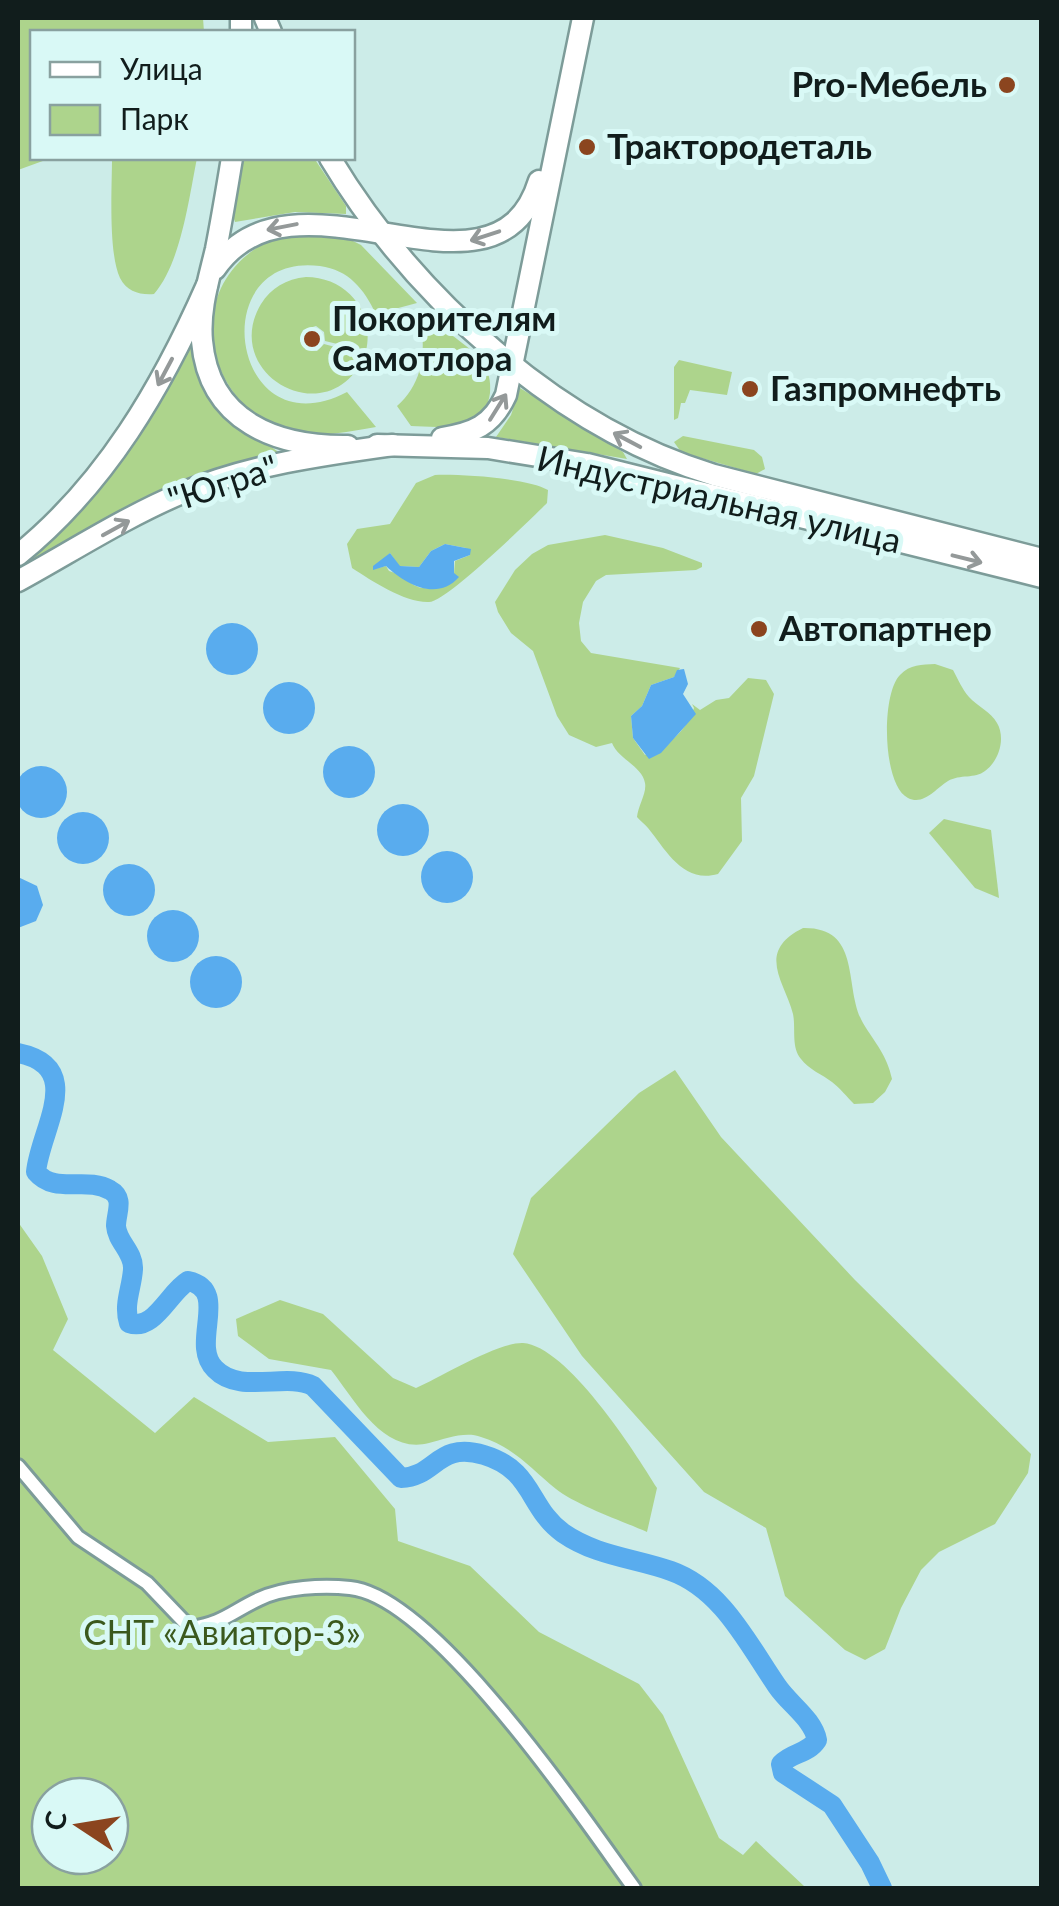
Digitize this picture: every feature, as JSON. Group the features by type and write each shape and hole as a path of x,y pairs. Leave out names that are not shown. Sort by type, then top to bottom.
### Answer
{"main road":[{"path":"232,160 202,326 204,354 212,380 228,404 249,424 275,438 299,444 393,445 479,429 501,407 512,364 583,18"},
{"path":"18,555 78,498 124,440 169,366 207,284 230,251 270,228 318,224 466,242 509,227 530,206 564,99"},
{"path":"331,160 378,231 440,298 512,364"},
{"name":"Индустриальная улица","path":"512,364 584,416 671,461 1042,559"},
{"name":"Индустриальная улица","path":"393,445 503,450 586,464 1042,577"},
{"name":"\"Югра\"","path":"18,582 164,501 208,483 301,459 393,445"}],"street":[{"path":"18,1466 78,1537 147,1584 190,1628 216,1624 261,1598 293,1590 350,1588 384,1601 467,1668 634,1888"}],"green space":[{"path":"18,18 203,18 204,30 30,30 30,160 46,160 18,170"},
{"path":"112,160 197,160 177,248 154,294 130,289 120,278 112,219"},
{"path":"244,160 315,160 346,206 346,214 295,212 235,222"},
{"path":"302,233 345,237 361,245 417,303 376,314 361,289 339,272 320,266 283,270 258,288 246,315 246,346 256,375 277,396 308,403 347,392 376,427 323,435 292,432 263,419 240,400 224,377 214,350 212,321 219,294 234,268 258,247"},
{"path":"306,277 334,283 345,290 362,310 366,323 366,351 325,341 324,332 316,326 303,330 300,341 306,350 317,351 324,344 365,355 349,379 328,391 306,393 284,386 266,373 255,353 252,330 261,304 280,285"},
{"path":"440,326 484,365 490,393 480,415 470,421 460,425 411,426 397,406 411,390 419,371 422,330"},
{"path":"192,335 195,363 211,401 241,431 281,454 246,462 178,487 18,572 18,565"},
{"path":"679,360 732,372 727,395 690,390 674,420 674,367"},
{"path":"520,388 623,452 627,459 496,437 511,415"},
{"path":"683,436 754,450 762,457 765,469 756,474 681,452 674,442"},
{"path":"435,475 510,480 548,490 547,503 452,589 429,602 420,601 389,590 352,568 347,544 357,529 390,524 416,483","holes":["445,544 466,548 470,555 455,561 448,585 435,588 419,587 386,566 374,569 390,553 399,566 419,567 431,551"]},
{"path":"605,535 663,548 702,563 696,570 606,575 596,581 583,602 581,641 591,653 680,668 674,677 651,685 642,706 631,716 633,738 645,755 681,731 694,708 692,704 700,710 716,700 729,698 748,678 766,680 774,694 754,776 741,798 742,841 718,874 706,876 685,870 637,817 644,795 643,777 612,743 596,747 569,735 557,716 533,651 511,633 498,612 495,602 515,570 532,554 548,545"},
{"path":"935,664 953,670 969,697 994,719 1000,729 1000,749 985,771 948,781 925,798 914,800 899,790 893,776 887,719 900,675 916,666"},
{"path":"944,819 991,830 999,898 975,888 929,833"},
{"path":"803,928 822,930 843,948 857,1009 884,1056 892,1079 873,1103 854,1104 798,1054 793,1014 780,979 777,957 788,937"},
{"path":"675,1070 721,1137 855,1280 1031,1454 1028,1473 995,1524 939,1552 921,1570 885,1649 865,1660 845,1650 785,1596 766,1528 704,1492 582,1356 513,1254 531,1198 639,1093"},
{"name":"СНТ «Авиатор-3»","path":"18,1222 42,1256 68,1319 53,1350 155,1433 194,1397 268,1442 335,1437 395,1509 398,1541 470,1566 539,1632 639,1684 663,1715 719,1838 743,1855 756,1841 802,1888 18,1888"},
{"path":"280,1300 323,1314 393,1378 416,1388 499,1348 523,1343 540,1349 559,1362 598,1403 657,1488 647,1532 565,1495 493,1441 468,1435 413,1445 384,1433 331,1370 269,1359 238,1336 236,1319"}],"water":[{"path":"445,544 471,549 470,555 454,561 454,573 459,577 441,588 421,588 386,566 373,570 390,553 400,566 419,567 431,551"},
{"path":"232,623 250,631 258,649 250,667 232,675 214,667 206,649 214,631"},
{"path":"684,669 688,684 683,694 696,714 661,753 649,759 633,738 631,716 642,706 651,685"},
{"path":"289,682 307,690 315,708 307,726 289,734 271,726 263,708 271,690"},
{"path":"349,746 367,754 375,772 367,790 349,798 331,790 323,772 331,754"},
{"path":"41,766 59,774 67,792 59,810 41,818 23,810 15,792 23,774"},
{"path":"403,804 421,812 429,830 421,848 403,856 385,848 377,830 385,812"},
{"path":"83,812 101,820 109,838 101,856 83,864 65,856 57,838 65,820"},
{"path":"447,851 465,859 473,877 465,895 447,903 429,895 421,877 429,859"},
{"path":"129,864 147,872 155,890 147,908 129,916 111,908 103,890 111,872"},
{"path":"18,877 37,886 43,905 36,921 18,928"},
{"path":"173,910 191,918 199,936 191,954 173,962 155,954 147,936 155,918"},
{"path":"216,956 234,964 242,982 234,1000 216,1008 198,1000 190,982 198,964"}],"waterway":[{"path":"18,1053 39,1060 50,1071 55,1085 36,1172 52,1183 101,1186 117,1197 117,1232 133,1263 129,1323 138,1324 154,1317 188,1281 200,1286 209,1306 208,1358 225,1377 313,1386 401,1478 422,1472 456,1453 484,1455 500,1462 522,1480 563,1533 602,1552 671,1571 705,1591 732,1620 777,1686 815,1732 817,1740 813,1745 781,1764 783,1773 832,1805 882,1888"}],"place":[{"name":"Pro-Мебель","path":"1007,85"},
{"name":"Трактородеталь","path":"587,147"},
{"name":"Покорителям Самотлора","path":"312,339"},
{"name":"Газпромнефть","path":"750,389"},
{"name":"Автопартнер","path":"759,629"}]}
